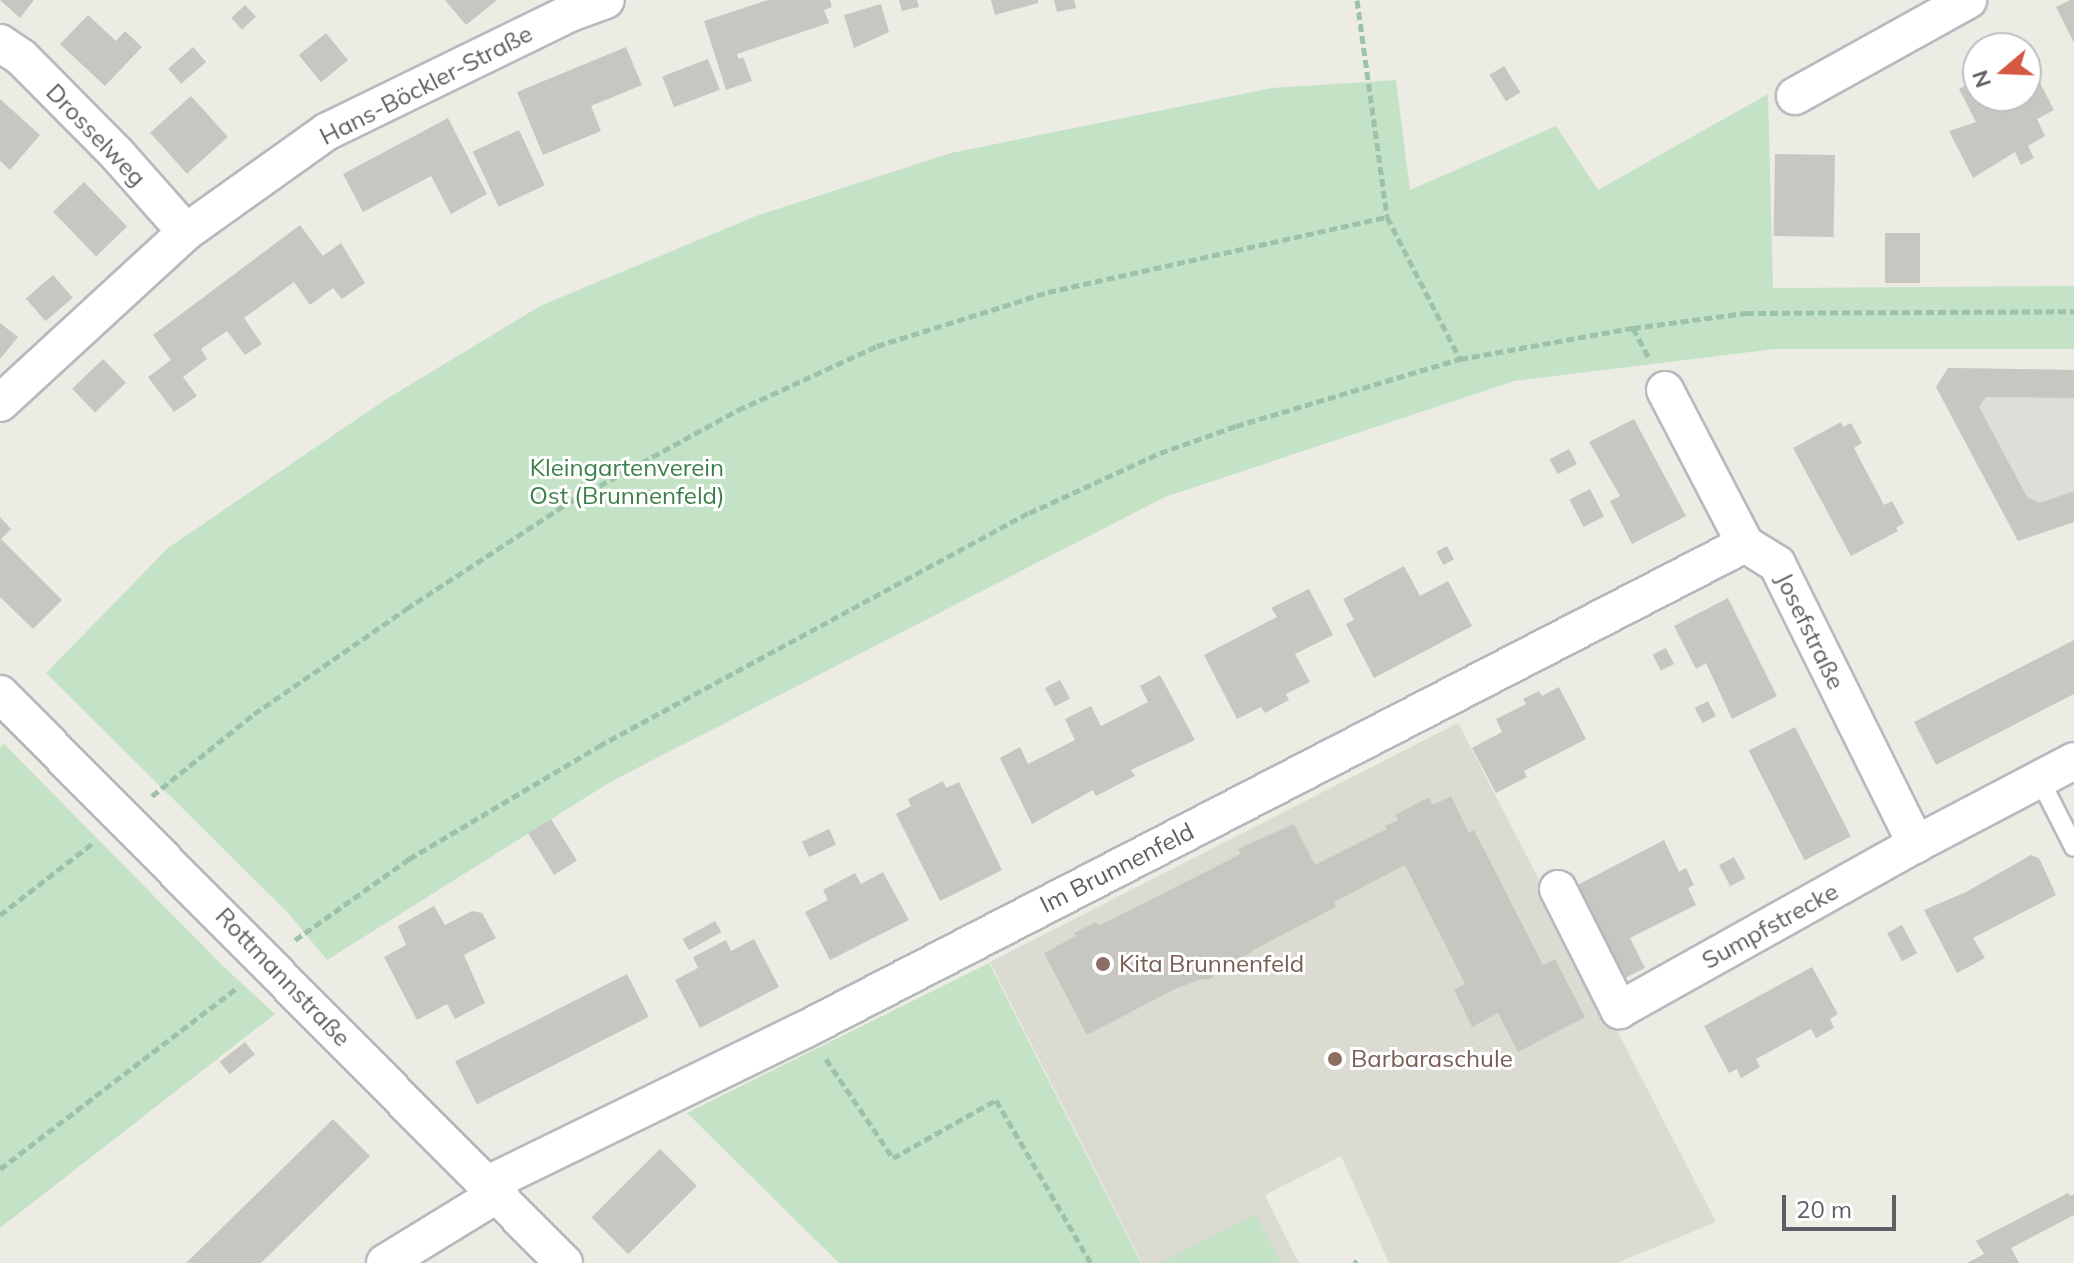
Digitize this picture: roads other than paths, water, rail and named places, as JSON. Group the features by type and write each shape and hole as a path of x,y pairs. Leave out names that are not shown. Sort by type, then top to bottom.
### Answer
{"street":[{"name":"Hans-Böckler-Straße","path":"0,403 186,232 326,132 566,7 606,0"},
{"path":"1795,96 1968,0"},
{"name":"Drosselweg","path":"0,43 21,57 117,154 186,232"},
{"name":"Josefstraße","path":"1665,390 1745,544 1777,564 1916,844"},
{"name":"Im Brunnenfeld","path":"385,1263 491,1190 1745,544"},
{"name":"Rottmannstraße","path":"0,694 269,961 564,1263"},
{"name":"Sumpfstrecke","path":"1558,889 1619,1010 1916,844 2074,761"}],"lane":[{"path":"2040,780 2074,847"}],"place":[{"name":"Kita Brunnenfeld","path":"1103,964"},
{"name":"Barbaraschule","path":"1335,1059"}],"park label":[{"name":"Kleingartenverein Ost (Brunnenfeld)","path":"627,482"}]}
